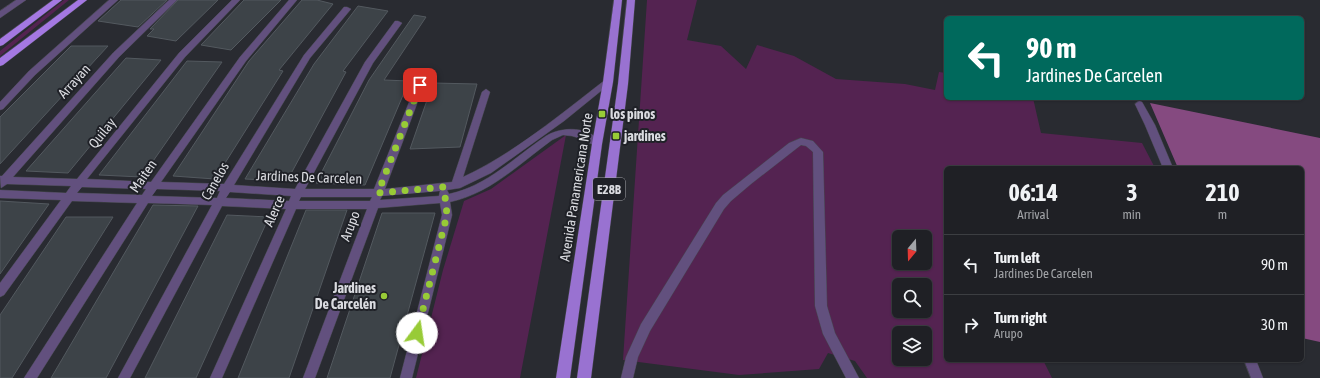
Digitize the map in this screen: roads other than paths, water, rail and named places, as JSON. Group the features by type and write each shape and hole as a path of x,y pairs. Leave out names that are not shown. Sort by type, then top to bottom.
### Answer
{"highway":[{"path":"0,43 58,0"},
{"path":"0,63 83,0"}],"main road":[{"name":"Avenida Panamericana Norte","path":"563,378 597,144 608,82 618,0"},
{"name":"E28B","path":"584,378 622,91 631,0"}],"street":[{"path":"0,15 22,0"},
{"path":"0,107 32,73 114,0"},
{"name":"Arrayan","path":"1,182 116,55 173,0"},
{"name":"Quilay","path":"0,292 80,183 182,55 236,0"},
{"name":"Maiten","path":"30,378 154,185 242,59 293,0"},
{"name":"Canelos","path":"124,378 227,188 307,57 347,9"},
{"name":"Alerce","path":"216,378 298,193 369,62 398,23"},
{"name":"Jardines De Carcelen","path":"1,182 154,185 298,193 378,193 444,187 456,185 488,170 561,119 608,82"},
{"name":"Arupo","path":"309,378 420,85"},
{"path":"456,185 486,92"},
{"path":"1139,104 1150,125 1167,166"},
{"name":"Jardines De Carcelen","path":"0,194 69,198 373,206 445,199 462,195 479,188 499,176 550,138 562,132 586,136 597,144"},
{"path":"627,378 628,370 642,332 682,264 720,206 732,194 775,159 798,142 804,142 811,144 818,152 822,306 829,334 846,368 853,378"},
{"path":"406,378 447,215 444,187"},
{"path":"1251,362 1258,378"}],"place":[{"name":"los pinos","path":"602,114"},
{"name":"jardines","path":"616,136"},
{"name":"Jardines De Carcelén","path":"384,296"}]}
